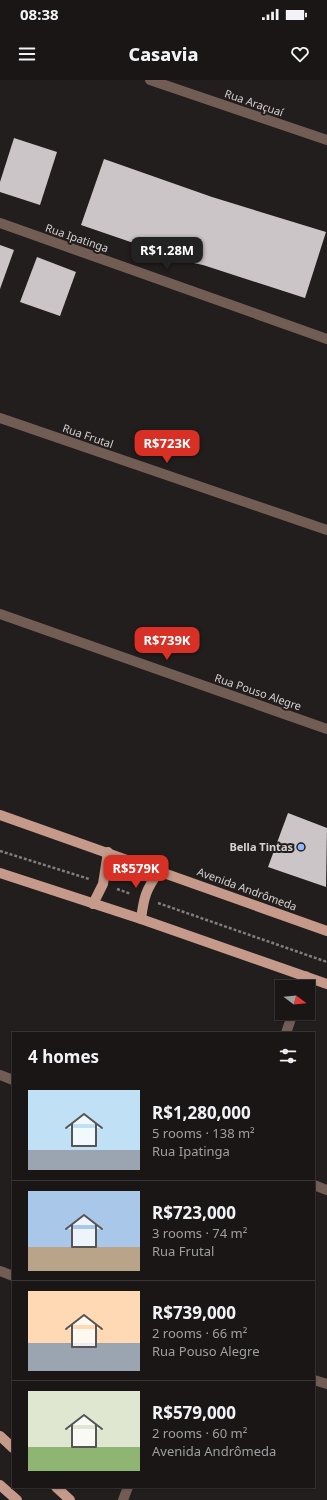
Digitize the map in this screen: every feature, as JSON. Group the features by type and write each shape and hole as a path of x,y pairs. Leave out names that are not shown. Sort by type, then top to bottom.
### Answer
{"main road":[{"name":"Avenida Andrômeda","path":"0,815 159,871 326,927"},
{"path":"93,904 104,884 108,852"},
{"path":"141,919 144,898 148,886 159,871"},
{"path":"0,873 141,919 327,984"},
{"path":"0,1436 12,1447"},
{"path":"0,1485 17,1500"},
{"path":"57,1488 70,1500"}],"street":[{"name":"Rua Araçuaí","path":"150,80 327,140"},
{"name":"Rua Ipatinga","path":"0,223 327,338"},
{"name":"Rua Frutal","path":"0,418 327,530"},
{"name":"Rua Pouso Alegre","path":"0,614 327,729"},
{"path":"305,980 306,976"},
{"path":"286,1032 291,1020"},
{"path":"0,1075 12,1080"},
{"path":"315,1185 327,1190"},
{"path":"0,1271 12,1276"},
{"path":"315,1380 327,1384"},
{"path":"123,1500 128,1488"}],"path":[{"path":"0,851 104,884 327,962"}],"building":[{"path":"14,138 57,152 40,205 0,192 0,182"},
{"path":"104,159 212,197 326,232 305,298 203,265 189,262 81,225"},
{"path":"0,245 14,250 0,289"},
{"path":"37,257 76,272 60,316 20,302"},
{"name":"Bella Tintas","path":"288,813 327,828 326,887 268,867"}],"place":[{"name":"Bella Tintas","path":"301,847"}]}
